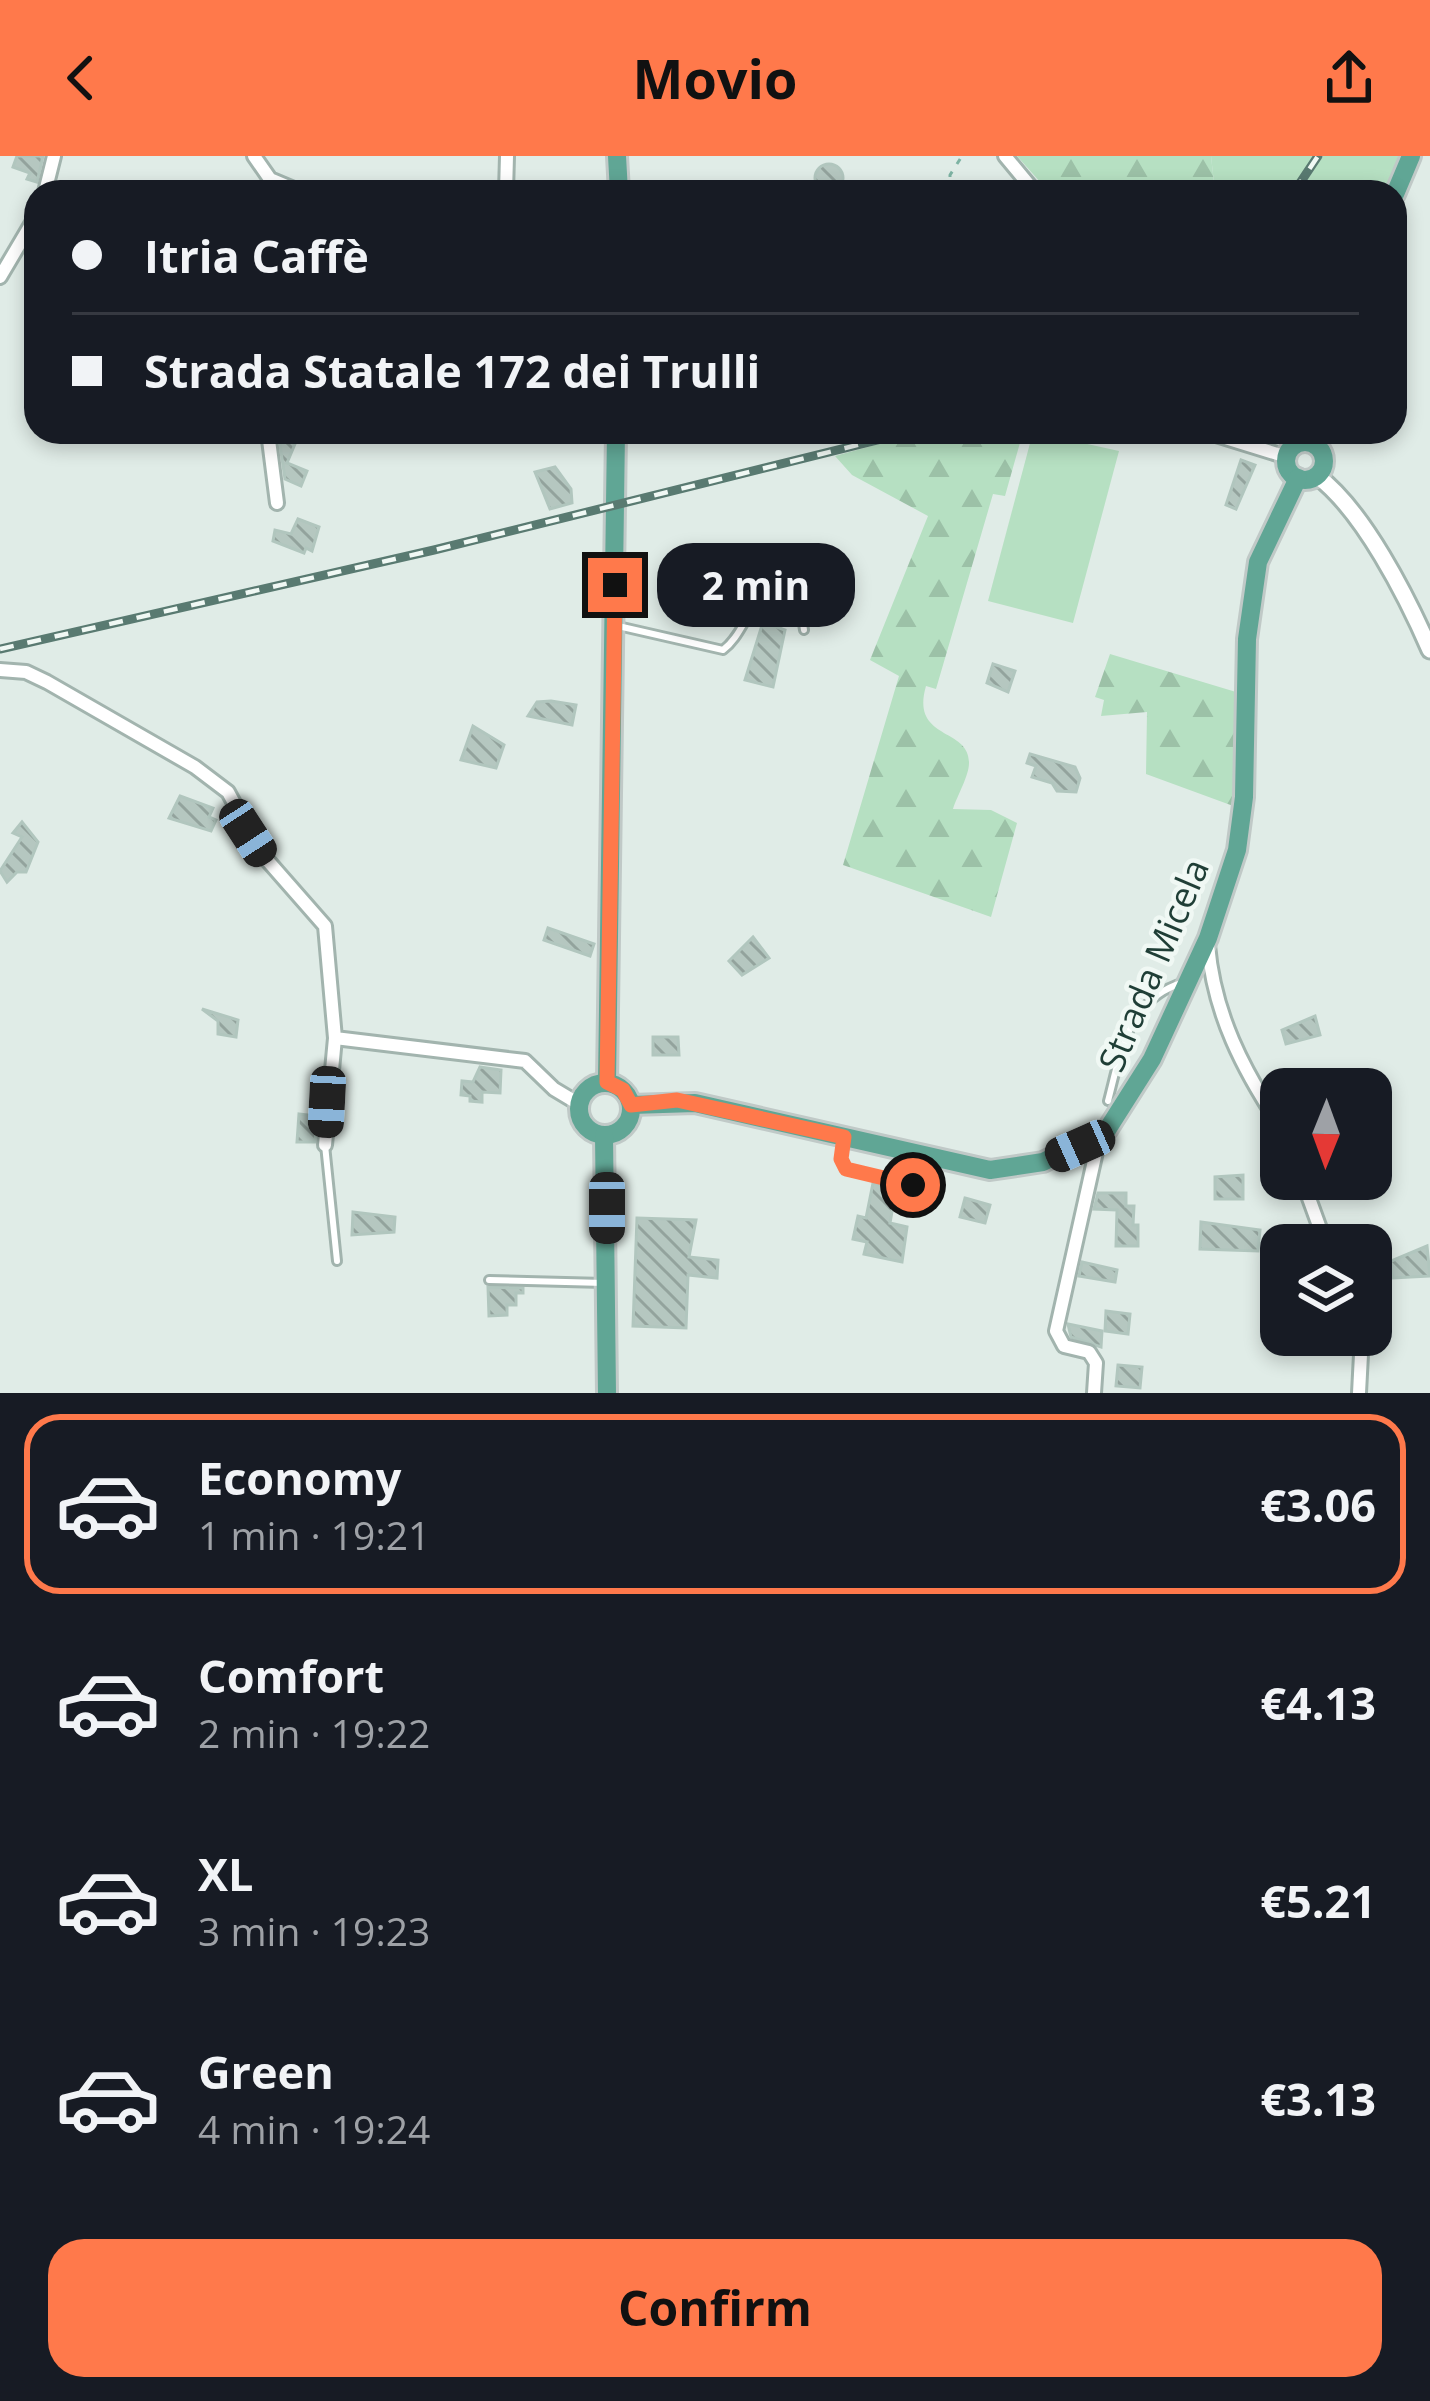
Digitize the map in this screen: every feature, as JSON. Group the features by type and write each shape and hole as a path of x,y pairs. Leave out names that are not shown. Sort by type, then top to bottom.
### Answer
{"main road":[{"path":"607,1082 616,444"},
{"path":"1297,444 1287,457 1307,477 1324,459 1314,444"},
{"name":"Strada Micela","path":"631,1105 677,1100 990,1170 1043,1162 1100,1134 1138,1088 1208,938 1242,819 1247,639 1258,562 1307,477"},
{"path":"607,1082 623,1090 631,1105 624,1126 604,1135 587,1128 579,1104 592,1086 607,1082"},
{"path":"604,1135 607,1393"}],"street":[{"path":"254,156 272,180"},
{"path":"1005,156 1025,180"},
{"path":"0,277 24,236"},
{"path":"270,444 277,503"},
{"path":"1245,444 1287,457"},
{"path":"1307,477 1337,491 1355,516 1430,650"},
{"path":"0,670 47,682 195,766 228,793 261,853 325,926 335,1038 325,1145"},
{"path":"1208,938 1213,993 1260,1093"},
{"path":"335,1038 525,1061 579,1104"},
{"path":"1094,1393 1096,1363 1089,1352 1059,1343 1056,1330 1087,1212 1100,1134"},
{"path":"1360,1393 1361,1356"}],"lane":[{"path":"615,625 723,650 748,609 784,597 800,604 804,629"},
{"path":"1108,1101 1135,1017 1149,999 1188,980"},
{"path":"844,1137 841,1159 846,1169 913,1185 921,1179 927,1157"},
{"path":"325,1145 338,1261"},
{"path":"489,1280 608,1283"}],"green space":[{"path":"1017,156 1211,156 1214,180 1038,180"},
{"path":"1211,156 1316,156 1299,180 1214,180"},
{"path":"1323,156 1402,156 1393,180 1307,180"},
{"path":"879,444 1020,444 1005,496 993,494 936,689 926,686 923,704 933,725 967,752 968,768 953,809 991,810 1017,823 991,917 843,865 899,676 870,660 928,516 852,475 835,456"},
{"path":"1030,444 1087,444 1119,451 1073,623 988,601"},
{"path":"1110,654 1236,692 1236,807 1146,774 1147,712 1101,716 1104,700 1095,697"}],"building":[{"path":"17,156 43,156 37,180 27,179 30,173 13,167"},
{"path":"824,165 834,165 843,180 815,180"},
{"path":"295,444 287,463 307,471 301,486 285,479 280,445"},
{"path":"1241,460 1255,465 1236,509 1226,505"},
{"path":"555,467 571,489 572,503 550,509 535,472"},
{"path":"298,519 319,527 312,551 306,548 304,553 273,541 275,530 291,534"},
{"path":"763,622 785,630 773,687 745,680"},
{"path":"993,664 1015,671 1008,692 987,683"},
{"path":"537,702 576,705 572,725 528,716"},
{"path":"473,726 504,745 496,768 461,760"},
{"path":"1030,754 1075,767 1080,778 1076,792 1057,791 1052,783 1032,777 1036,766 1027,763"},
{"path":"180,796 213,808 209,817 216,820 211,831 169,818"},
{"path":"22,822 38,842 26,872 17,872 7,882 0,871 22,837 13,833"},
{"path":"548,928 594,944 590,956 544,940"},
{"path":"753,937 769,958 742,975 729,961"},
{"path":"202,1009 238,1020 236,1037 218,1034 218,1021"},
{"path":"1315,1016 1320,1035 1286,1044 1282,1030"},
{"path":"653,1037 678,1037 679,1055 653,1055"},
{"path":"480,1067 501,1070 500,1093 482,1092 482,1102 470,1101 470,1096 461,1095 462,1081 473,1082"},
{"path":"299,1114 317,1116 315,1142 297,1142"},
{"path":"1243,1175 1243,1199 1215,1199 1215,1177"},
{"path":"873,1183 896,1189 890,1223 907,1227 902,1262 864,1254 867,1242 853,1239 858,1216 866,1218"},
{"path":"1098,1193 1126,1193 1126,1206 1134,1206 1138,1246 1116,1246 1117,1210 1094,1209"},
{"path":"965,1198 990,1205 985,1223 960,1217"},
{"path":"353,1212 395,1217 394,1232 352,1235"},
{"path":"637,1218 696,1220 689,1257 718,1260 717,1278 688,1275 686,1328 633,1326"},
{"path":"1201,1222 1260,1230 1258,1251 1200,1249"},
{"path":"1427,1246 1430,1276 1393,1278 1392,1261"},
{"path":"1082,1262 1117,1270 1115,1282 1079,1276"},
{"path":"488,1287 523,1288 523,1293 516,1293 516,1305 507,1305 507,1315 489,1316"},
{"path":"1106,1311 1130,1314 1128,1334 1105,1331"},
{"path":"1068,1324 1102,1331 1101,1347 1071,1337"},
{"path":"1118,1365 1142,1367 1140,1388 1116,1386"}],"railway":[{"path":"1302,180 1318,156"},
{"path":"0,649 434,550 862,444"}],"route":[{"path":"615,585 607,1082 623,1090 631,1105 677,1100 844,1137 841,1159 846,1169 913,1185"}]}
